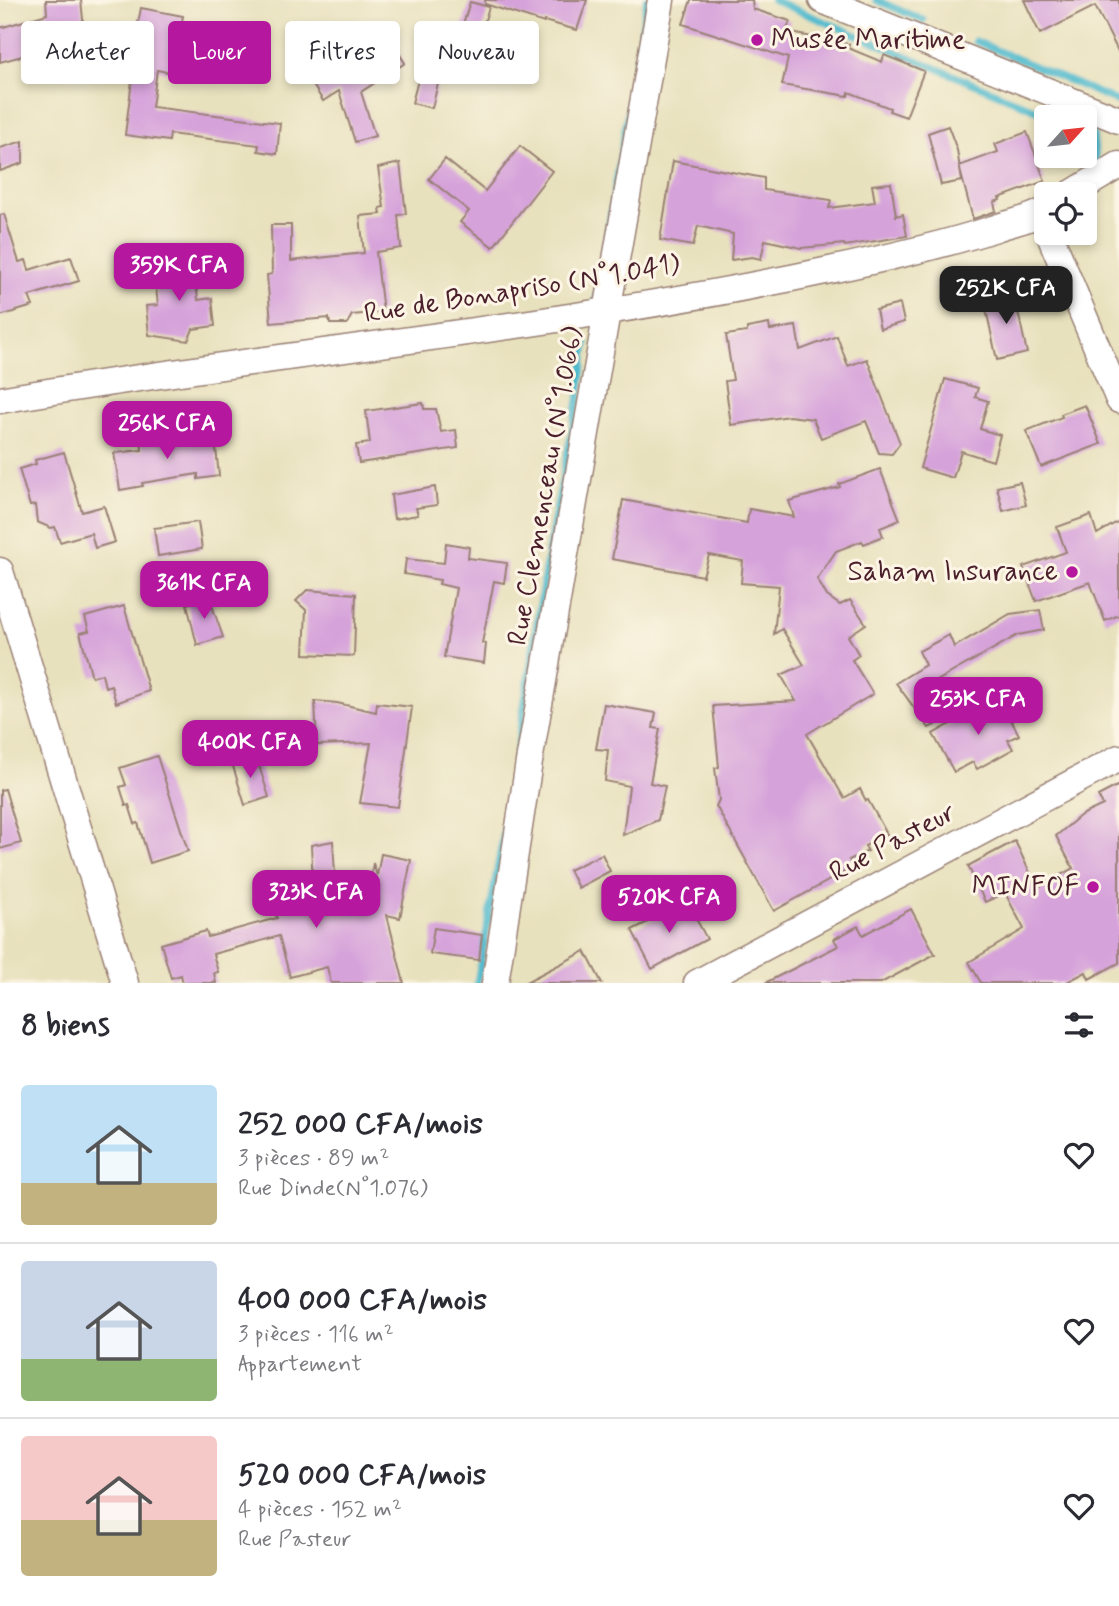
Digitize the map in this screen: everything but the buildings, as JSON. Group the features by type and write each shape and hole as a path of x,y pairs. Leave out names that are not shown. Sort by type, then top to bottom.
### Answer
{"street":[{"name":"Rue Clemenceau (N°1.066)","path":"495,983 529,762 661,0"},
{"path":"822,0 1119,120"},
{"path":"1091,182 1119,165"},
{"name":"Rue de Bonapriso (N°1.041)","path":"0,400 106,382 608,311 770,283 1034,223"},
{"path":"1056,245 1119,400"},
{"path":"0,571 125,983"},
{"name":"Rue Pasteur","path":"697,983 1119,758"}],"waterway":[{"path":"595,307 647,0"},
{"path":"773,0 1034,109"},
{"path":"876,0 923,20"},
{"path":"975,41 1119,102"},
{"path":"516,758 549,546 579,396 586,343"},
{"path":"477,983 510,798"}],"place":[{"name":"Musée Maritime","path":"757,40"},
{"name":"Saham Insurance","path":"1072,572"},
{"name":"MINFOF","path":"1093,887"}]}
